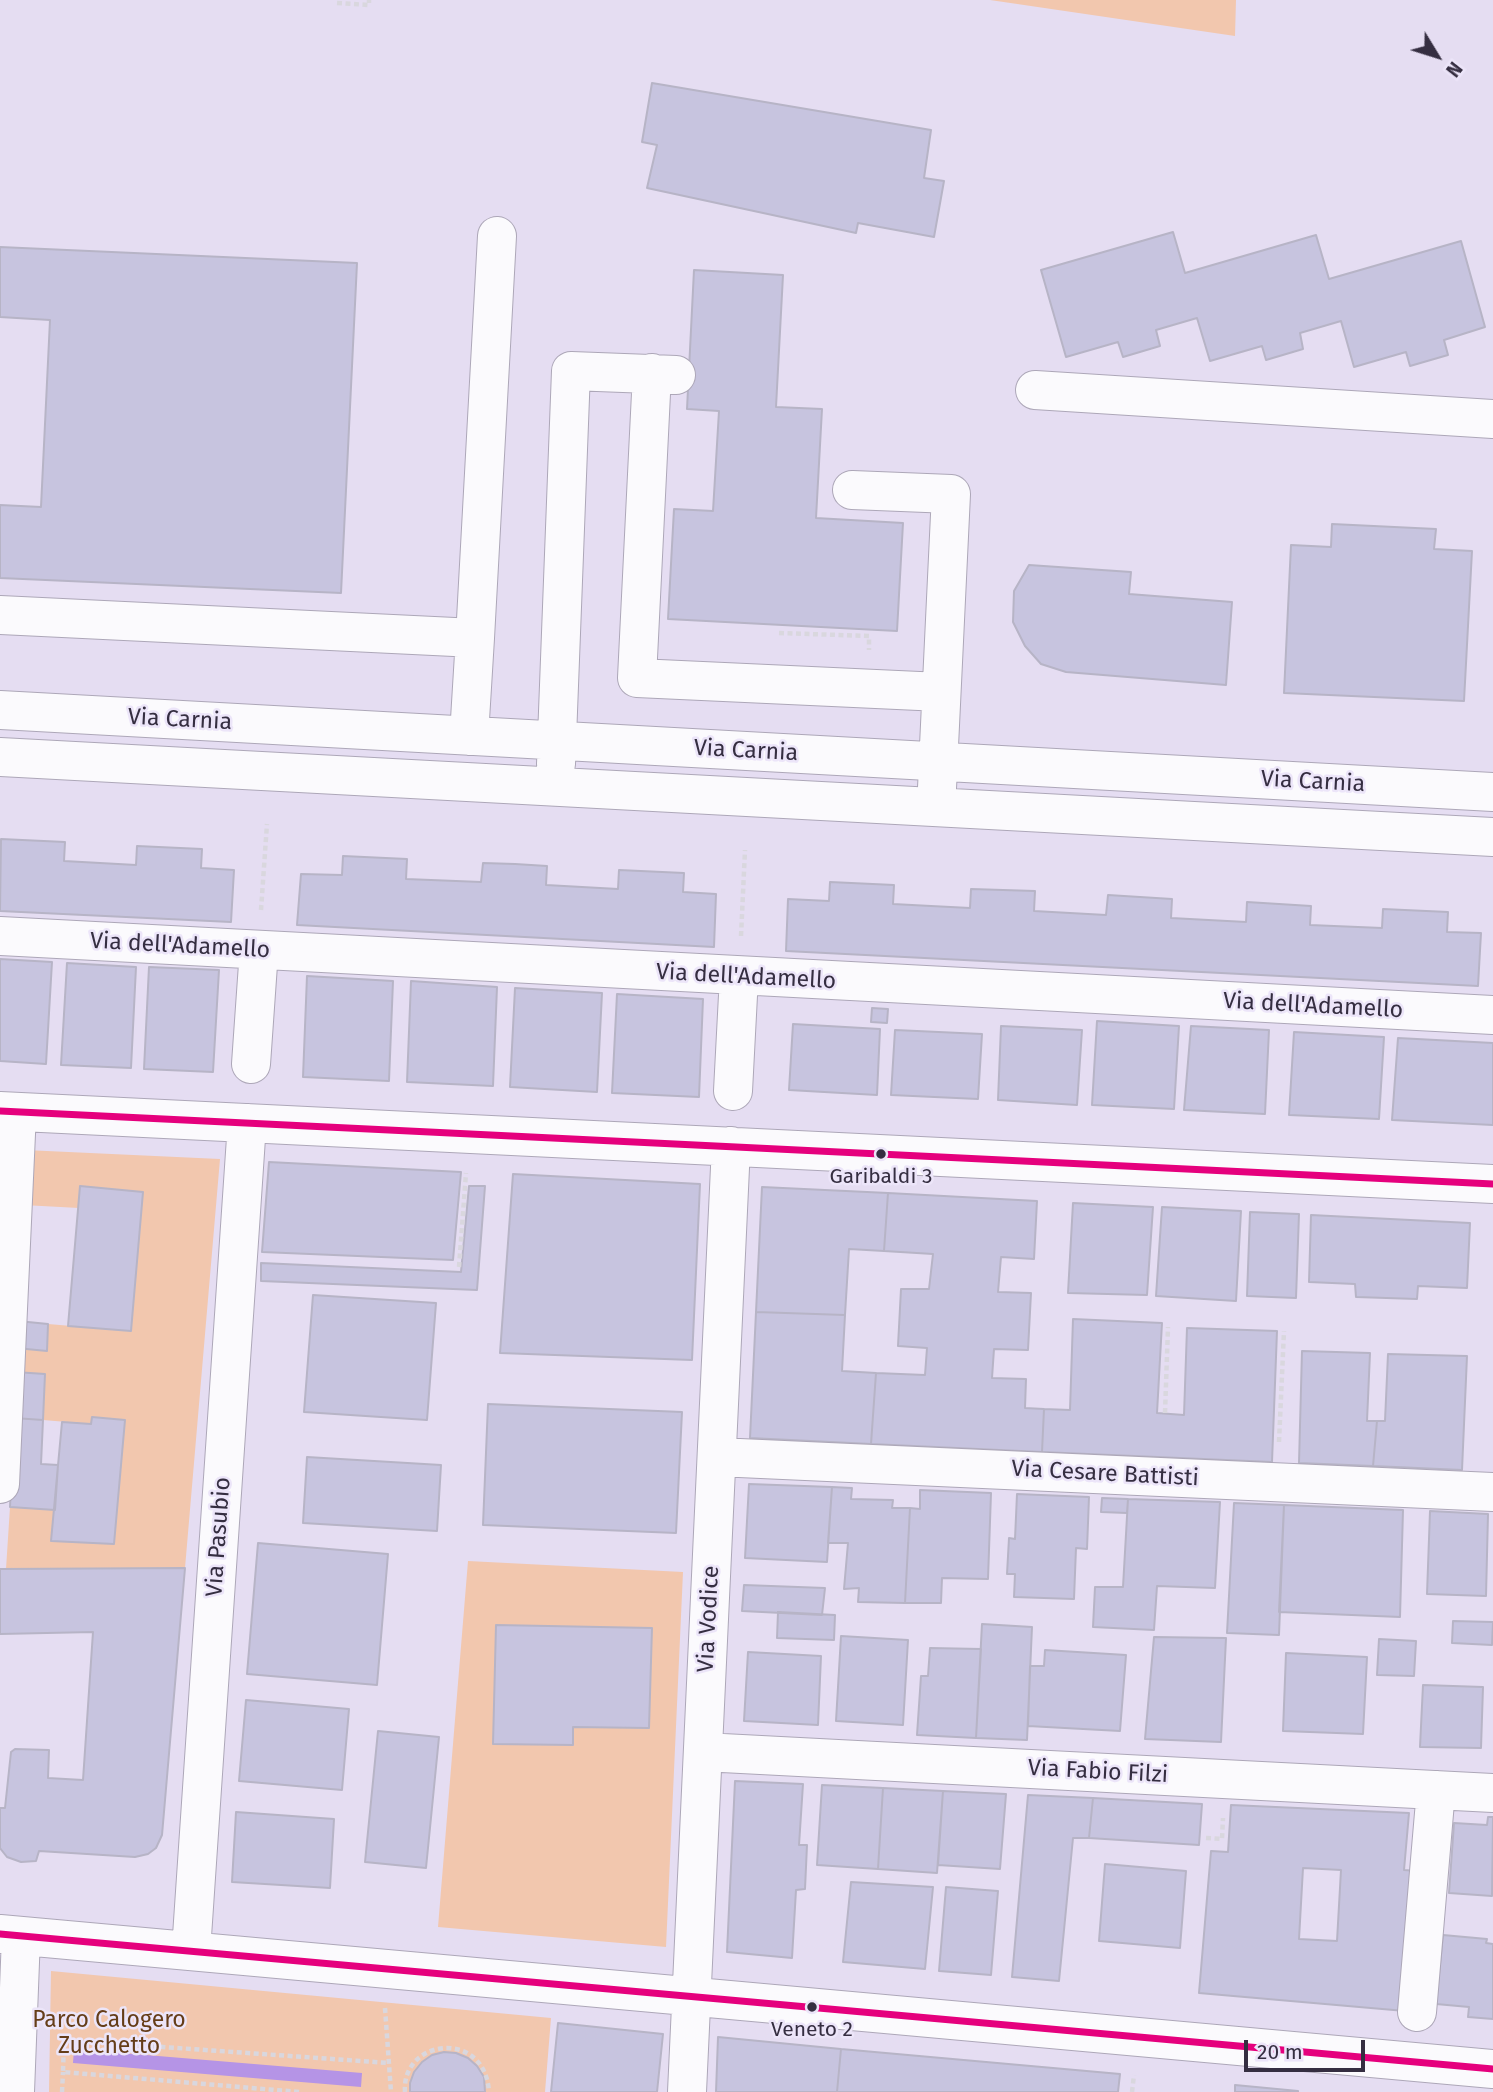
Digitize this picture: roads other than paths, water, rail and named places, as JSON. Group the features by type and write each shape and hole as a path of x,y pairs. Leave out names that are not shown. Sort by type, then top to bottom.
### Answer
{"street":[{"path":"469,736 497,236"},
{"path":"555,787 571,371 664,374 636,678 941,692"},
{"path":"1035,390 1493,419"},
{"path":"852,490 951,494 936,808"},
{"path":"0,615 475,638"},
{"name":"Via Carnia","path":"0,710 1493,792"},
{"path":"119,764 121,717"},
{"path":"426,780 429,734"},
{"name":"Via Carnia","path":"0,757 1493,837"},
{"path":"1218,823 1221,777"},
{"path":"251,1064 260,933"},
{"name":"Via dell'Adamello","path":"0,936 260,933 740,958 1493,1015"},
{"path":"733,1091 740,958"},
{"path":"0,1484 8,1112 1493,1184"},
{"name":"Via Pasubio","path":"191,1951 247,1123"},
{"name":"Via Vodice","path":"687,2092 731,1146"},
{"name":"Via Cesare Battisti","path":"717,1457 1493,1492"},
{"name":"Via Fabio Filzi","path":"703,1752 1493,1793"},
{"path":"1417,2012 1436,1790"},
{"path":"15,2092 11,1935 1493,2068"}],"place":[{"name":"Garibaldi 3","path":"881,1154"},
{"name":"Veneto 2","path":"812,2007"}],"park label":[{"name":"Parco Calogero Zucchetto","path":"109,2034"}]}
